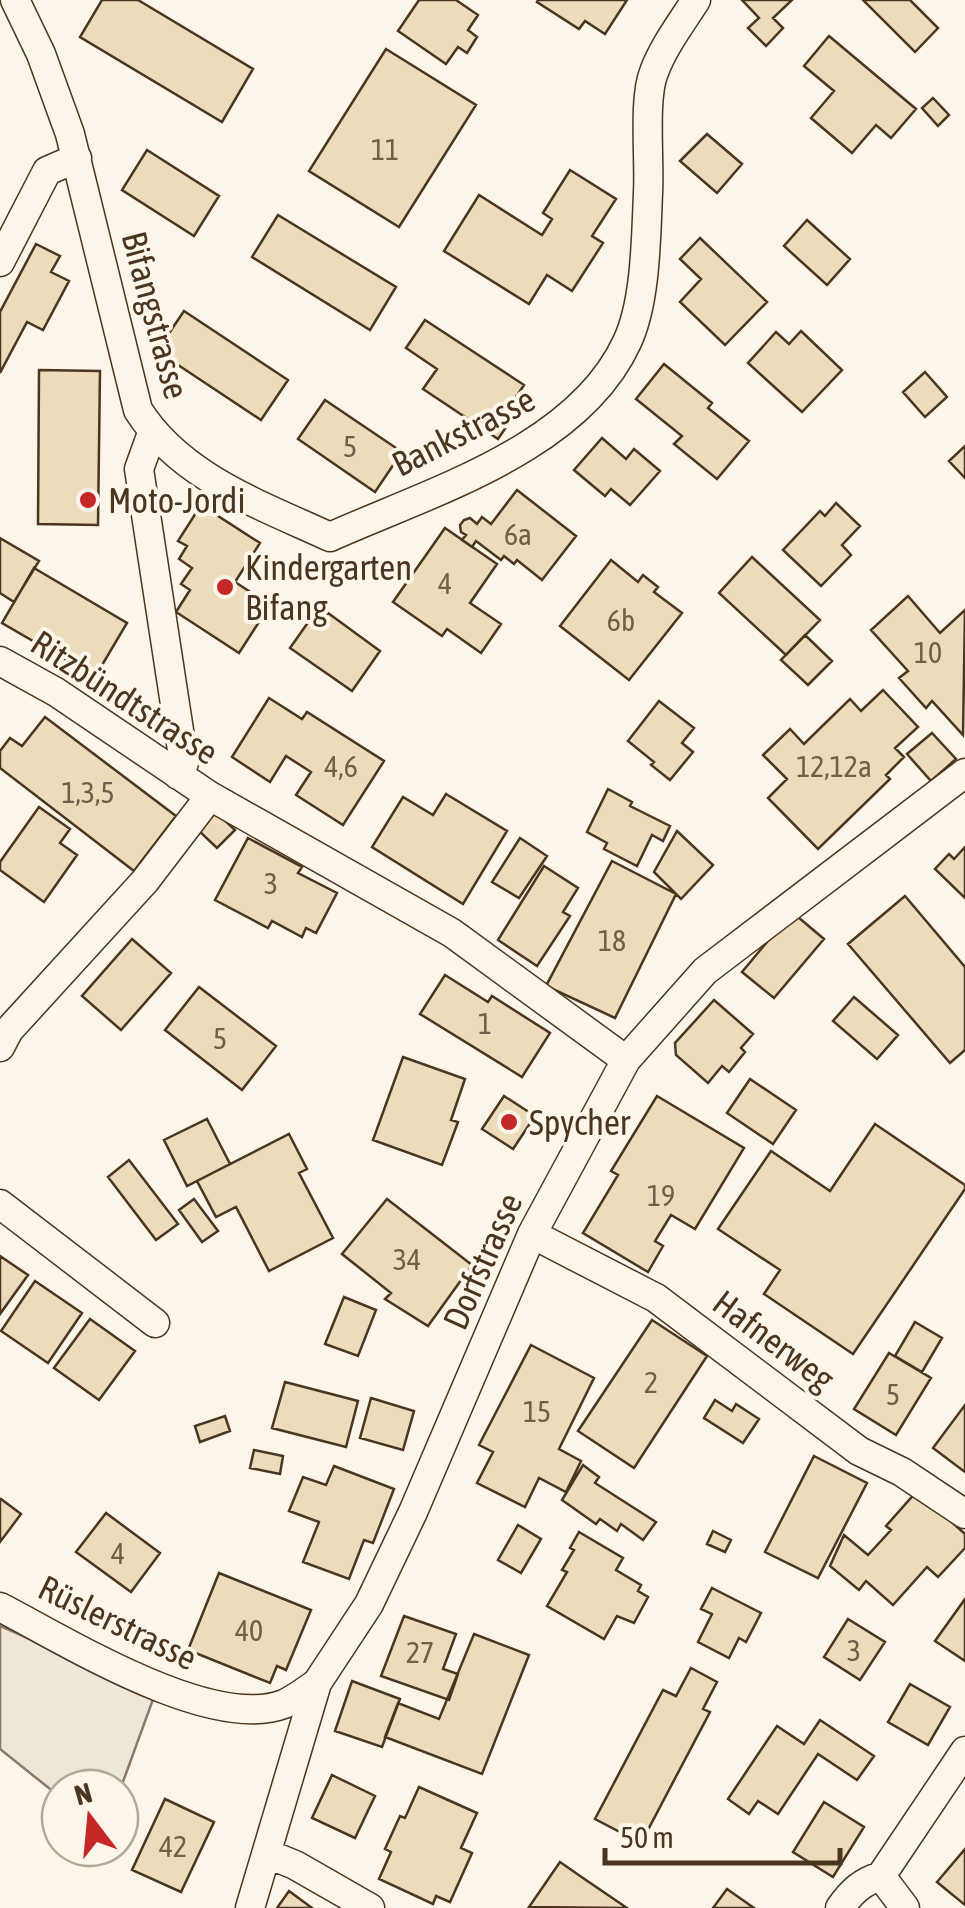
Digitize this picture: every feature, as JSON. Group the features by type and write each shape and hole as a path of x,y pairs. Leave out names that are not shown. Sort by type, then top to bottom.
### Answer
{"street":[{"name":"Bifangstrasse","path":"15,0 41,54 77,158 128,381 138,410 152,433 139,469 184,763 178,775"},
{"name":"Bankstrasse","path":"152,433 175,455 236,494 330,536 525,450 569,418 602,381 628,342 639,305 653,73 690,2"},
{"path":"0,262 48,171 77,158"},
{"name":"Ritzbündtstrasse","path":"0,661 56,692 210,796"},
{"name":"Dorfstrasse","path":"250,1908 317,1683 384,1574 532,1234 626,1060 705,971 965,773"},
{"path":"0,1046 9,1030 145,881 210,796 452,933 626,1060"},
{"path":"0,1204 155,1323"},
{"name":"Hafnerweg","path":"532,1234 656,1298 858,1451 902,1472 965,1514"},
{"name":"Rüslerstrasse","path":"0,1607 183,1698 237,1708 283,1704 317,1683"},
{"path":"840,1908 866,1880 882,1876 965,1751"},
{"path":"268,1854 296,1865 370,1908"},
{"path":"882,1876 906,1908"}],"shaded area":[{"path":"0,1626 155,1694 128,1768 40,1768 40,1781 0,1749"}],"building":[{"path":"102,0 138,0 253,69 222,122 80,37"},
{"path":"419,0 456,0 478,15 468,30 477,37 467,53 458,47 446,64 398,31"},
{"path":"538,0 627,0 605,34 585,21 579,29"},
{"path":"742,0 792,0 773,18 783,28 766,46 748,28 759,18"},
{"path":"863,0 910,0 938,28 915,52"},
{"path":"829,36 916,109 891,138 876,125 852,153 811,118 834,91 804,66"},
{"path":"386,49 476,105 399,227 309,171"},
{"path":"933,98 949,115 938,126 922,108"},
{"path":"707,134 742,164 717,193 680,161"},
{"path":"147,150 219,196 194,236 122,190"},
{"path":"570,170 616,199 592,236 603,243 572,291 547,275 529,304 444,251 479,195 542,235 552,219 543,213"},
{"path":"278,215 396,287 370,330 252,257"},
{"path":"807,220 850,259 827,285 784,246"},
{"path":"700,238 767,302 725,345 680,302 701,279 680,259"},
{"path":"36,244 60,256 51,272 69,281 43,330 27,322 0,373 0,312"},
{"path":"184,311 288,380 261,420 157,351"},
{"path":"425,320 524,385 508,409 515,414 498,439 423,389 437,369 406,348"},
{"path":"801,331 842,370 802,412 748,363 776,332 789,344"},
{"path":"664,364 712,403 708,408 749,441 717,479 674,444 682,436 636,399"},
{"path":"39,370 100,371 98,525 38,524"},
{"path":"925,372 947,397 925,417 903,392"},
{"path":"325,400 402,452 375,492 298,439"},
{"path":"602,438 626,459 634,449 660,471 630,505 611,489 605,496 574,470"},
{"path":"965,446 965,478 949,461"},
{"path":"517,490 576,536 542,580 517,560 514,564 504,556 501,560 476,541 472,547 462,540 466,535 460,525 464,520 470,518 477,524 482,517 491,524"},
{"path":"836,503 860,526 842,545 851,555 821,586 783,550 820,511 825,516"},
{"path":"201,505 260,543 235,582 270,605 239,653 176,612 190,590 181,584 192,568 179,559 187,546 178,541"},
{"path":"445,528 497,564 470,603 501,624 481,653 447,629 442,636 393,602"},
{"path":"0,538 39,561 14,602 0,593"},
{"path":"752,557 820,620 786,655 719,593"},
{"path":"611,560 638,582 643,575 658,587 654,592 682,613 629,680 560,626"},
{"path":"34,568 127,623 95,677 2,623"},
{"path":"908,596 940,633 965,610 963,735 932,701 926,708 899,678 908,671 871,630"},
{"path":"328,613 380,651 352,691 290,648 314,614 323,620"},
{"path":"805,635 832,661 808,685 781,660"},
{"path":"883,690 918,727 895,748 904,757 886,775 890,779 818,849 768,798 787,779 763,755 790,729 804,744 850,699 861,711"},
{"path":"269,698 302,719 307,712 384,761 343,825 296,795 311,772 286,756 270,782 232,757"},
{"path":"659,701 694,728 682,743 693,752 670,780 628,741"},
{"path":"45,717 176,816 134,871 0,768 0,751 10,738 22,746"},
{"path":"932,733 956,759 931,781 907,754"},
{"path":"608,789 632,802 630,806 670,826 663,841 652,835 637,866 604,849 607,843 587,832"},
{"path":"446,794 507,831 463,904 372,847 403,797 433,815"},
{"path":"39,807 70,829 60,843 77,855 44,902 0,870 0,862"},
{"path":"216,812 235,830 217,848 199,831"},
{"path":"677,831 713,865 681,899 654,872"},
{"path":"248,838 302,867 298,873 337,893 316,933 306,928 302,937 272,921 268,928 215,900"},
{"path":"520,838 547,856 519,898 492,882"},
{"path":"965,847 965,898 935,869 949,854 954,859"},
{"path":"612,861 676,894 615,1018 546,986"},
{"path":"544,866 578,888 563,912 570,916 537,966 498,940"},
{"path":"905,896 965,967 965,1050 950,1063 848,944"},
{"path":"792,912 824,939 774,998 742,972"},
{"path":"132,939 171,973 121,1030 82,996"},
{"path":"445,975 488,1002 492,996 550,1033 522,1077 420,1014"},
{"path":"199,987 276,1046 242,1090 165,1030"},
{"path":"854,997 898,1035 877,1059 833,1021"},
{"path":"714,1000 753,1034 729,1072 722,1066 708,1083 676,1055 675,1043"},
{"path":"403,1057 465,1079 451,1120 458,1122 442,1165 373,1140"},
{"path":"750,1079 796,1110 773,1144 727,1113"},
{"name":"Spycher","path":"504,1096 535,1116 513,1149 482,1129"},
{"path":"657,1096 744,1148 695,1229 671,1215 655,1241 663,1246 648,1272 583,1233 618,1175 611,1171"},
{"path":"207,1119 230,1164 187,1186 164,1140"},
{"path":"875,1124 965,1185 965,1189 853,1354 764,1294 780,1270 718,1229 771,1151 830,1191"},
{"path":"289,1134 307,1169 299,1173 333,1238 269,1271 236,1207 216,1217 197,1181"},
{"path":"129,1160 178,1224 156,1240 108,1177"},
{"path":"194,1199 218,1231 202,1242 179,1210"},
{"path":"387,1199 472,1265 428,1326 385,1299 391,1293 342,1254"},
{"path":"0,1256 28,1275 0,1314"},
{"path":"35,1281 82,1313 48,1363 1,1331"},
{"path":"344,1297 376,1310 358,1356 325,1344"},
{"path":"90,1319 135,1351 99,1400 54,1368"},
{"path":"652,1320 707,1356 634,1468 578,1431"},
{"path":"915,1322 942,1338 922,1372 895,1356"},
{"path":"531,1345 594,1378 559,1449 581,1461 566,1492 539,1478 525,1507 477,1483 493,1452 479,1445"},
{"path":"889,1353 931,1378 896,1435 854,1409"},
{"path":"285,1382 358,1401 346,1447 272,1428"},
{"path":"371,1398 414,1411 403,1450 360,1438"},
{"path":"715,1400 732,1411 736,1404 759,1419 743,1443 704,1418"},
{"path":"965,1405 965,1472 933,1448"},
{"path":"225,1416 230,1431 200,1442 195,1426"},
{"path":"254,1450 283,1456 280,1474 250,1468"},
{"path":"814,1456 867,1483 818,1578 765,1552"},
{"path":"583,1465 599,1477 595,1483 656,1522 643,1540 621,1524 617,1531 600,1519 596,1524 562,1500"},
{"path":"334,1466 394,1489 373,1543 364,1540 349,1579 303,1562 319,1522 289,1511 303,1477 326,1485"},
{"path":"917,1491 965,1534 965,1548 938,1577 927,1567 893,1605 866,1581 859,1590 830,1566 844,1535 868,1555 891,1530 886,1526"},
{"path":"0,1500 21,1514 0,1542"},
{"path":"106,1513 160,1553 131,1592 76,1552"},
{"path":"518,1525 541,1539 521,1573 498,1560"},
{"path":"713,1531 731,1540 725,1552 707,1544"},
{"path":"579,1532 623,1558 616,1570 641,1585 638,1591 648,1597 634,1623 617,1616 604,1639 547,1606 567,1572 562,1570"},
{"path":"219,1573 311,1610 286,1670 277,1666 270,1683 188,1650"},
{"path":"712,1588 761,1613 746,1642 739,1638 729,1658 698,1642 712,1614 701,1609"},
{"path":"965,1599 965,1661 935,1641"},
{"path":"404,1616 456,1634 443,1669 458,1674 449,1700 381,1676"},
{"path":"848,1619 885,1642 860,1680 824,1657"},
{"path":"474,1634 529,1655 482,1774 385,1737 398,1703 439,1719"},
{"path":"691,1668 717,1682 703,1709 710,1712 641,1843 595,1819 663,1690 676,1696"},
{"path":"352,1681 400,1699 382,1747 335,1731"},
{"path":"910,1684 950,1707 928,1745 888,1722"},
{"path":"820,1720 874,1756 857,1780 818,1754 778,1814 758,1801 749,1814 728,1799 777,1726 804,1744"},
{"path":"332,1775 375,1796 355,1838 312,1818"},
{"path":"419,1787 477,1813 461,1848 472,1853 450,1902 436,1896 433,1904 379,1879 391,1852 385,1849"},
{"path":"165,1799 214,1822 181,1892 132,1870 140,1868 140,1853"},
{"path":"824,1802 864,1827 833,1877 793,1852"},
{"path":"965,1849 965,1905 937,1882"},
{"path":"560,1862 583,1878 627,1908 529,1907"},
{"path":"727,1889 754,1908 713,1908"},
{"path":"289,1891 312,1908 277,1908"}],"place":[{"name":"Moto-Jordi","path":"88,500"},
{"name":"Kindergarten Bifang","path":"225,587"},
{"name":"Spycher","path":"509,1122"}]}
